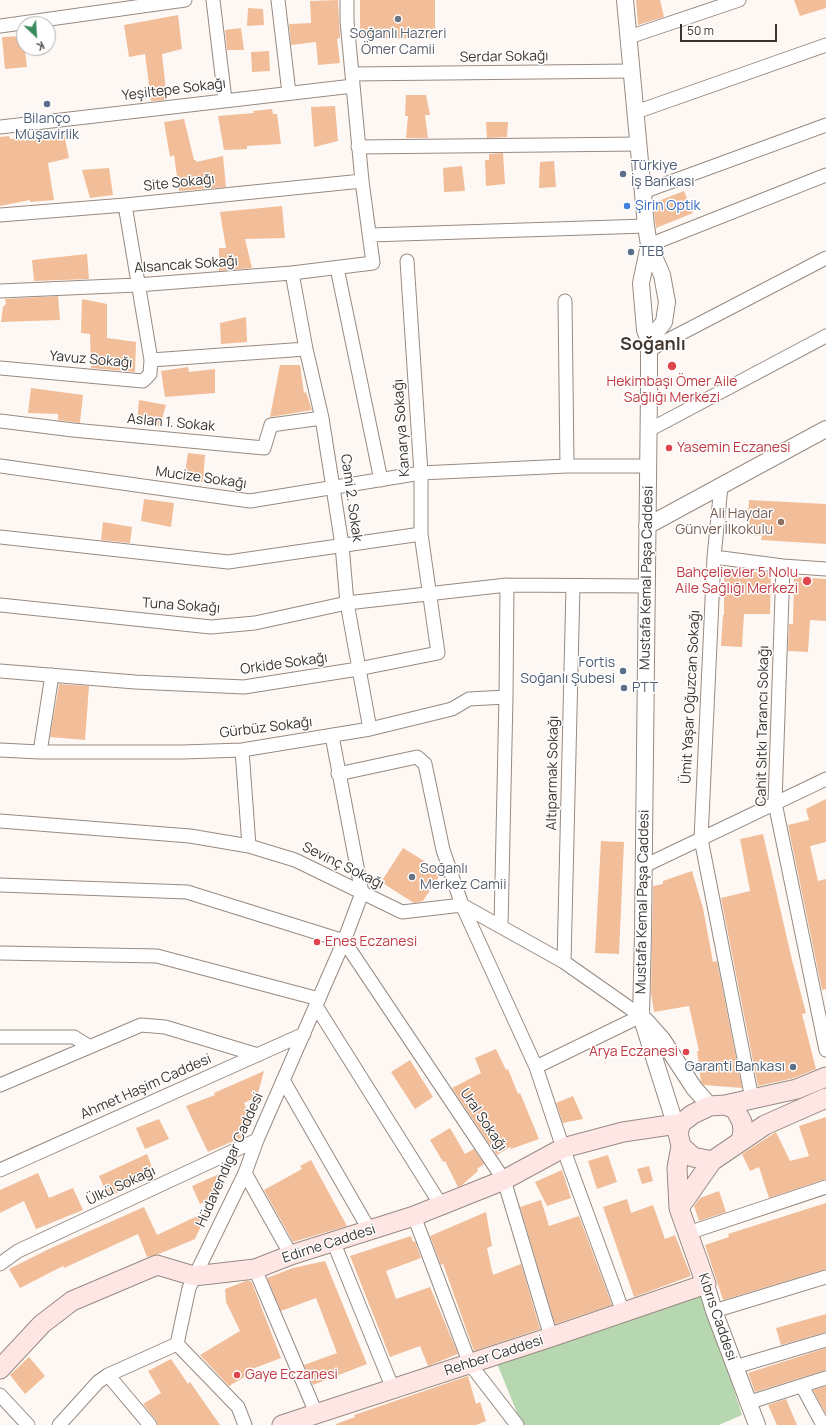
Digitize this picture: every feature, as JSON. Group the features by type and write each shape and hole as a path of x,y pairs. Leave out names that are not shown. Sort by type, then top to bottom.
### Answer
{"main road":[{"path":"712,1161 693,1157 679,1134 681,1123 693,1114 717,1106 797,1089 826,1076"},
{"path":"679,1208 712,1161 765,1125 826,1098"},
{"path":"717,1106 735,1109 742,1122 743,1131 741,1141"},
{"name":"Edirne Caddesi","path":"0,1369 42,1324 72,1301 157,1265 194,1276 255,1269 333,1241 370,1231 414,1216 504,1180 563,1148 623,1132 679,1134"},
{"name":"Kıbrıs Caddesi","path":"679,1134 677,1168 679,1208 706,1284"},
{"name":"Rehber Caddesi","path":"282,1425 470,1364 706,1284"}],"street":[{"path":"0,26 185,0"},
{"path":"213,0 225,100"},
{"path":"278,0 289,93"},
{"path":"347,0 347,21 358,147 370,235 646,226"},
{"path":"625,0 646,226 649,245 662,275 667,302 664,322 649,346"},
{"path":"629,37 739,0"},
{"path":"636,112 826,45"},
{"name":"Serdar Sokağı","path":"352,80 632,71"},
{"name":"Yeşiltepe Sokağı","path":"0,127 289,93 352,80"},
{"path":"643,192 826,125"},
{"path":"358,147 639,144"},
{"path":"649,245 826,175"},
{"name":"Site Sokağı","path":"0,215 124,205 362,181"},
{"name":"Yavuz Sokağı","path":"0,368 143,381 150,374 151,360 124,205"},
{"name":"Alsancak Sokağı","path":"0,291 137,285 292,273 374,263 370,235"},
{"name":"Mustafa Kemal Paşa Caddesi","path":"649,245 641,283 644,330 649,346 644,866 641,1016 679,1134"},
{"path":"649,346 826,258"},
{"name":"Kanarya Sokağı","path":"407,261 421,473 422,534 430,593"},
{"path":"338,268 382,480"},
{"name":"Cami 2. Sokak","path":"292,273 306,349 322,418 342,545 347,604 370,729"},
{"path":"565,301 567,466"},
{"path":"649,430 826,336"},
{"path":"151,360 306,349"},
{"name":"Aslan 1. Sokak","path":"0,421 73,430 264,448 271,425 322,418"},
{"path":"647,526 826,428"},
{"name":"Mucize Sokağı","path":"0,466 250,501 334,489 421,473 567,466 648,466"},
{"name":"Ümit Yaşar Oğuzcan Sokağı","path":"721,486 714,557 701,839 752,1099"},
{"path":"0,537 228,562 422,534"},
{"path":"714,557 783,566 826,569"},
{"name":"Cahit Sıtkı Tarancı Sokağı","path":"783,566 775,803 826,1050"},
{"path":"500,926 506,697 507,585"},
{"name":"Tuna Sokağı","path":"0,605 211,627 255,623 347,604 507,585 647,586"},
{"name":"Altıparmak Sokağı","path":"564,962 573,586"},
{"name":"Orkide Sokağı","path":"0,670 136,682 244,687 358,669 438,654 430,593"},
{"path":"40,752 52,675"},
{"name":"Gürbüz Sokağı","path":"0,750 40,752 242,750 370,729 452,709 469,699 506,697"},
{"path":"332,736 338,774 362,893"},
{"path":"242,750 249,846"},
{"path":"338,774 417,757 425,764 443,850 462,905 536,1067 563,1148 623,1312"},
{"path":"644,866 826,779"},
{"name":"Sevinç Sokağı","path":"0,821 190,836 249,846 295,860 402,912 462,905"},
{"path":"0,885 187,892 344,941"},
{"name":"Hüdavendigar Caddesi","path":"177,1344 189,1288 245,1173 257,1140 344,941 362,893"},
{"path":"462,905 564,962 641,1016 662,1039 694,1088 717,1106"},
{"name":"Ural Sokağı","path":"344,941 504,1180 551,1337"},
{"path":"0,953 157,956 318,1003 441,1205"},
{"path":"536,1067 641,1016"},
{"path":"0,1085 141,1025 165,1027 258,1055"},
{"name":"Ahmet Haşim Caddesi","path":"0,1170 304,1034"},
{"path":"0,1037 74,1037 90,1047"},
{"path":"283,1080 370,1231"},
{"name":"Ülkü Sokağı","path":"0,1264 18,1251 257,1140"},
{"path":"245,1173 291,1255"},
{"path":"688,1233 826,1187"},
{"path":"414,1216 470,1364 513,1424"},
{"path":"333,1241 393,1389"},
{"path":"255,1269 316,1413"},
{"path":"714,1311 826,1277"},
{"name":"Kıbrıs Caddesi","path":"706,1284 714,1311 747,1403 757,1425"},
{"path":"734,1367 826,1340"},
{"path":"59,1425 98,1382 108,1375 177,1344 238,1407 245,1425"},
{"path":"108,1375 150,1425"},
{"path":"747,1403 826,1378"},
{"path":"802,1386 823,1425"},
{"path":"0,1395 28,1425"}],"green space":[{"path":"703,1291 742,1415 719,1425 522,1425 496,1361"}],"building":[{"path":"338,0 340,38 337,39 340,63 318,65 316,42 291,45 289,24 311,23 310,1"},
{"name":"Soğanlı Hazreri Ömer Camii","path":"360,0 435,0 435,38 360,39"},
{"path":"636,0 660,0 664,17 638,25"},
{"path":"794,0 826,0 826,8 800,16"},
{"path":"248,8 263,9 264,25 247,26"},
{"path":"178,15 182,49 162,54 167,100 151,101 145,54 129,57 124,25"},
{"path":"241,28 244,50 227,50 225,30"},
{"path":"16,36 16,56 26,56 27,67 5,69 2,37"},
{"path":"269,51 270,71 252,72 251,52"},
{"path":"406,95 426,95 430,115 425,115 428,138 406,138 408,116 405,116"},
{"path":"335,106 338,141 314,147 311,107"},
{"path":"272,109 273,114 277,114 281,144 247,146 247,149 224,150 218,116 254,113 253,111"},
{"path":"184,119 194,160 196,160 196,162 223,156 226,187 179,191 174,155 170,157 164,122"},
{"path":"486,122 508,122 507,137 487,138"},
{"path":"45,133 46,139 64,134 69,158 48,163 54,200 30,202 30,200 0,206 0,137 9,136 10,139"},
{"path":"503,153 505,184 486,186 485,160 489,160 489,154"},
{"path":"554,161 556,187 539,188 540,162"},
{"path":"462,166 465,191 444,192 443,168"},
{"path":"109,168 113,195 90,198 82,170"},
{"path":"684,191 693,213 656,228 653,203"},
{"path":"282,206 285,238 245,239 252,268 219,271 219,248 226,248 220,212"},
{"path":"87,254 89,279 34,281 32,260"},
{"path":"58,296 60,320 1,322 3,307 6,304 5,299"},
{"path":"82,299 107,304 107,338 136,342 135,372 91,368 90,334 81,333"},
{"path":"246,317 247,342 221,344 220,323"},
{"path":"280,365 300,365 304,393 306,392 312,410 270,417"},
{"path":"188,367 189,372 215,369 215,393 165,397 161,371"},
{"path":"31,388 83,395 80,423 58,420 58,414 28,413"},
{"path":"139,400 166,405 160,426 137,424"},
{"path":"188,453 205,455 203,482 184,479"},
{"path":"144,499 174,503 171,527 141,521"},
{"path":"749,500 826,504 826,544 761,540 762,536 747,535"},
{"path":"103,522 132,527 130,543 101,540"},
{"path":"724,571 771,573 770,614 744,614 742,647 721,646 724,615"},
{"path":"794,577 826,579 826,621 810,620 808,652 788,651 789,624 793,624"},
{"path":"59,684 89,686 85,740 50,737"},
{"path":"826,799 826,842 810,846 818,881 826,879 826,989 822,990 788,825 809,820 806,809"},
{"path":"763,834 792,960 806,1013 802,1014 816,1069 794,1078 758,1086 721,898 750,891 740,839"},
{"path":"601,841 624,842 619,954 595,953"},
{"name":"Soğanlı Merkez Camii","path":"403,848 442,872 423,901 414,903 381,882"},
{"path":"692,871 703,908 713,962 717,961 742,1088 704,1085 701,1082 697,1051 699,1051 689,1006 654,1012 651,993 653,886 663,884 663,881"},
{"path":"496,1049 506,1070 508,1069 518,1094 520,1093 539,1139 511,1149 510,1147 497,1155 452,1088 481,1073 475,1058"},
{"path":"410,1060 433,1097 415,1109 391,1072"},
{"path":"264,1071 257,1097 244,1103 251,1117 243,1137 208,1152 186,1106 215,1095 214,1093"},
{"path":"573,1096 583,1119 563,1123 556,1103"},
{"path":"826,1117 826,1179 769,1198 759,1167 750,1171 742,1154 776,1132 790,1161 809,1156 799,1126"},
{"path":"159,1119 169,1139 145,1149 136,1128"},
{"path":"450,1128 465,1154 474,1149 484,1164 477,1169 478,1171 458,1187 445,1161 443,1162 430,1140"},
{"path":"147,1154 155,1175 108,1197 99,1176"},
{"path":"608,1155 617,1182 597,1189 588,1161"},
{"path":"311,1160 347,1226 293,1242 264,1190 302,1169 300,1166"},
{"path":"649,1166 653,1181 642,1184 637,1169"},
{"path":"562,1170 571,1198 547,1206 535,1182"},
{"path":"38,1173 49,1198 73,1188 83,1210 36,1229 24,1201 0,1213 0,1190"},
{"path":"219,1174 222,1180 213,1198 200,1204 192,1186"},
{"path":"719,1191 726,1212 699,1221 694,1206 700,1198"},
{"path":"627,1199 631,1213 653,1205 665,1239 675,1235 691,1276 634,1297 603,1207"},
{"path":"541,1200 549,1226 579,1216 612,1305 555,1324 520,1207"},
{"path":"826,1203 826,1269 723,1300 705,1245 729,1237 728,1234"},
{"path":"144,1207 157,1235 208,1211 195,1239 159,1254 147,1257 138,1234 64,1268 63,1266 20,1288 9,1269 49,1249"},
{"path":"486,1212 492,1246 487,1248 493,1275 521,1264 540,1329 474,1351 443,1264 441,1265 430,1236"},
{"path":"411,1236 413,1242 415,1241 421,1258 386,1271 396,1299 430,1287 458,1354 428,1366 420,1346 390,1357 350,1256"},
{"path":"325,1261 367,1364 313,1385 304,1365 337,1353 316,1298 281,1311 267,1278 293,1268"},
{"path":"246,1281 250,1281 252,1283 281,1358 252,1369 253,1372 229,1386 200,1355 240,1331 226,1302 225,1289"},
{"path":"826,1314 826,1332 781,1345 776,1328"},
{"path":"826,1348 826,1370 755,1392 748,1373"},
{"path":"29,1357 45,1376 25,1394 10,1375"},
{"path":"171,1359 188,1384 190,1382 220,1425 158,1425 156,1420 143,1404 161,1393 148,1371"},
{"path":"468,1376 476,1404 480,1402 486,1421 476,1425 336,1425 355,1417 354,1415"},
{"path":"826,1386 826,1414 813,1390"},
{"path":"786,1399 797,1425 777,1425 768,1405"}],"place":[{"name":"Soğanlı Hazreri Ömer Camii","path":"398,19"},
{"name":"Bilanço Müşavirlik","path":"47,104"},
{"name":"Türkiye İş Bankası","path":"623,174"},
{"name":"Şirin Optik","path":"627,206"},
{"name":"TEB","path":"631,252"},
{"name":"Hekimbaşı Ömer Aile Sağlığı Merkezi","path":"672,366"},
{"name":"Yasemin Eczanesi","path":"669,448"},
{"name":"Ali Haydar Günver İlkokulu","path":"781,522"},
{"name":"Bahçelievler 5 Nolu Aile Sağlığı Merkezi","path":"807,581"},
{"name":"Fortis Soğanlı Şubesi","path":"623,671"},
{"name":"PTT","path":"624,688"},
{"name":"Soğanlı Merkez Camii","path":"412,877"},
{"name":"Enes Eczanesi","path":"317,942"},
{"name":"Arya Eczanesi","path":"686,1052"},
{"name":"Garanti Bankası","path":"793,1067"},
{"name":"Gaye Eczanesi","path":"237,1375"}],"district":[{"name":"Soğanlı","path":"653,345"}]}
